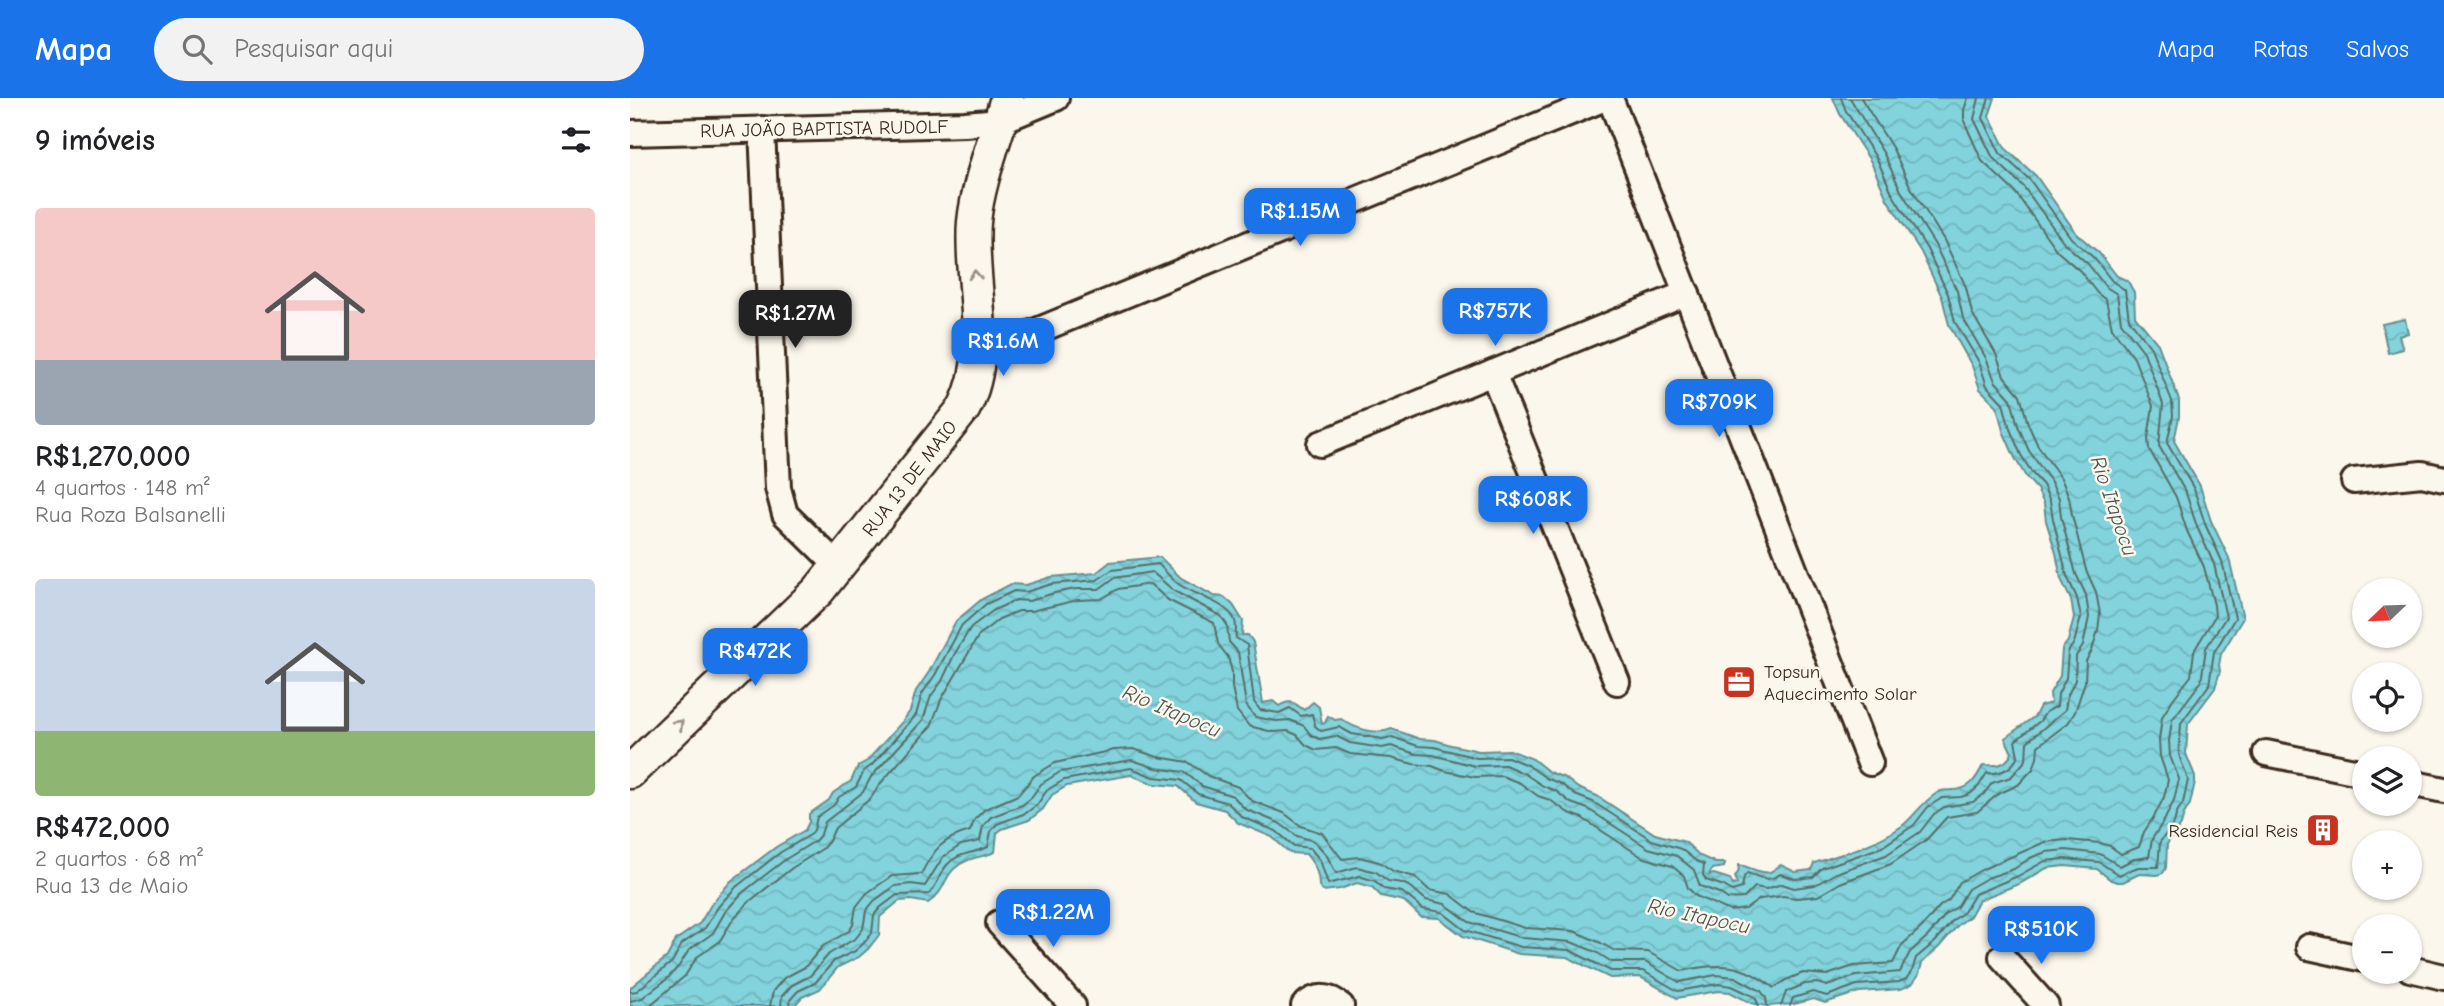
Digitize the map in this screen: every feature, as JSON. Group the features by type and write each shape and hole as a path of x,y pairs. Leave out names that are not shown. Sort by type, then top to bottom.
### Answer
{"main road":[{"name":"RUA 13 DE MAIO","path":"630,772 818,592 964,408 975,384 978,355 974,224 1004,110"}],"street":[{"name":"RUA JOÃO BAPTISTA RUDOLF","path":"630,133 965,124 1004,110 1056,98"},
{"path":"978,355 1608,98 1870,763"},
{"path":"762,129 778,488 785,514 839,567"},
{"path":"1320,444 1687,293"},
{"path":"1493,373 1617,682"},
{"path":"2354,481 2422,474 2444,479"},
{"path":"2266,752 2352,770"},
{"path":"2422,785 2444,790"},
{"path":"999,923 1073,1006"},
{"path":"2309,947 2352,956"},
{"path":"2002,957 2046,1006"},
{"path":"2422,972 2444,977"}],"water":[{"name":"Rio Itapocu","path":"1833,98 1995,98 1989,116 2005,148 2036,176 2077,234 2099,253 2117,276 2128,281 2134,292 2135,316 2158,344 2179,400 2174,441 2200,486 2211,521 2229,558 2243,618 2221,654 2215,688 2188,724 2186,754 2195,782 2181,825 2167,844 2166,868 2163,873 2139,874 2117,882 2097,869 2065,866 2047,868 2021,883 1979,900 1970,916 1922,963 1912,984 1901,989 1859,992 1825,1003 1814,999 1767,1006 1751,1003 1730,992 1718,991 1677,998 1640,977 1610,978 1567,957 1519,954 1463,936 1439,918 1421,917 1404,901 1381,896 1372,887 1357,883 1323,891 1319,886 1316,869 1306,854 1290,853 1272,837 1238,823 1225,810 1196,802 1178,786 1154,784 1131,775 1067,786 1052,795 1043,809 1029,820 1002,829 997,833 995,852 960,864 928,903 899,901 880,917 879,935 868,949 859,957 838,967 820,989 802,997 794,1006 630,1006 630,988 667,957 676,940 700,923 712,903 731,881 776,847 805,830 809,814 851,781 858,766 867,761 903,721 910,711 916,691 956,621 982,599 1011,584 1026,585 1051,577 1096,573 1110,562 1160,557 1181,578 1214,596 1224,597 1233,605 1243,621 1242,635 1248,635 1253,642 1263,703 1273,701 1279,706 1290,702 1304,710 1313,702 1319,707 1322,724 1328,716 1358,728 1379,732 1392,729 1420,739 1479,751 1510,750 1533,759 1549,772 1597,796 1655,834 1685,842 1700,856 1716,863 1725,863 1724,867 1712,869 1709,875 1730,879 1733,885 1737,884 1735,876 1739,865 1767,873 1781,865 1795,872 1811,870 1814,863 1892,833 1939,792 1967,786 1975,780 1983,765 2004,763 2012,753 2005,738 2035,716 2040,706 2051,703 2050,693 2060,676 2062,649 2068,641 2074,617 2071,600 2061,579 2044,504 2037,489 2015,458 2003,431 1997,406 1980,389 1972,366 1949,325 1942,297 1921,252 1887,199 1871,162 1840,114"},
{"path":"2405,319 2408,333 2399,336 2403,349 2388,353 2382,324"}],"place":[{"name":"Topsun Aquecimento Solar","path":"1739,682"},
{"name":"Residencial Reis","path":"2323,830"}]}
